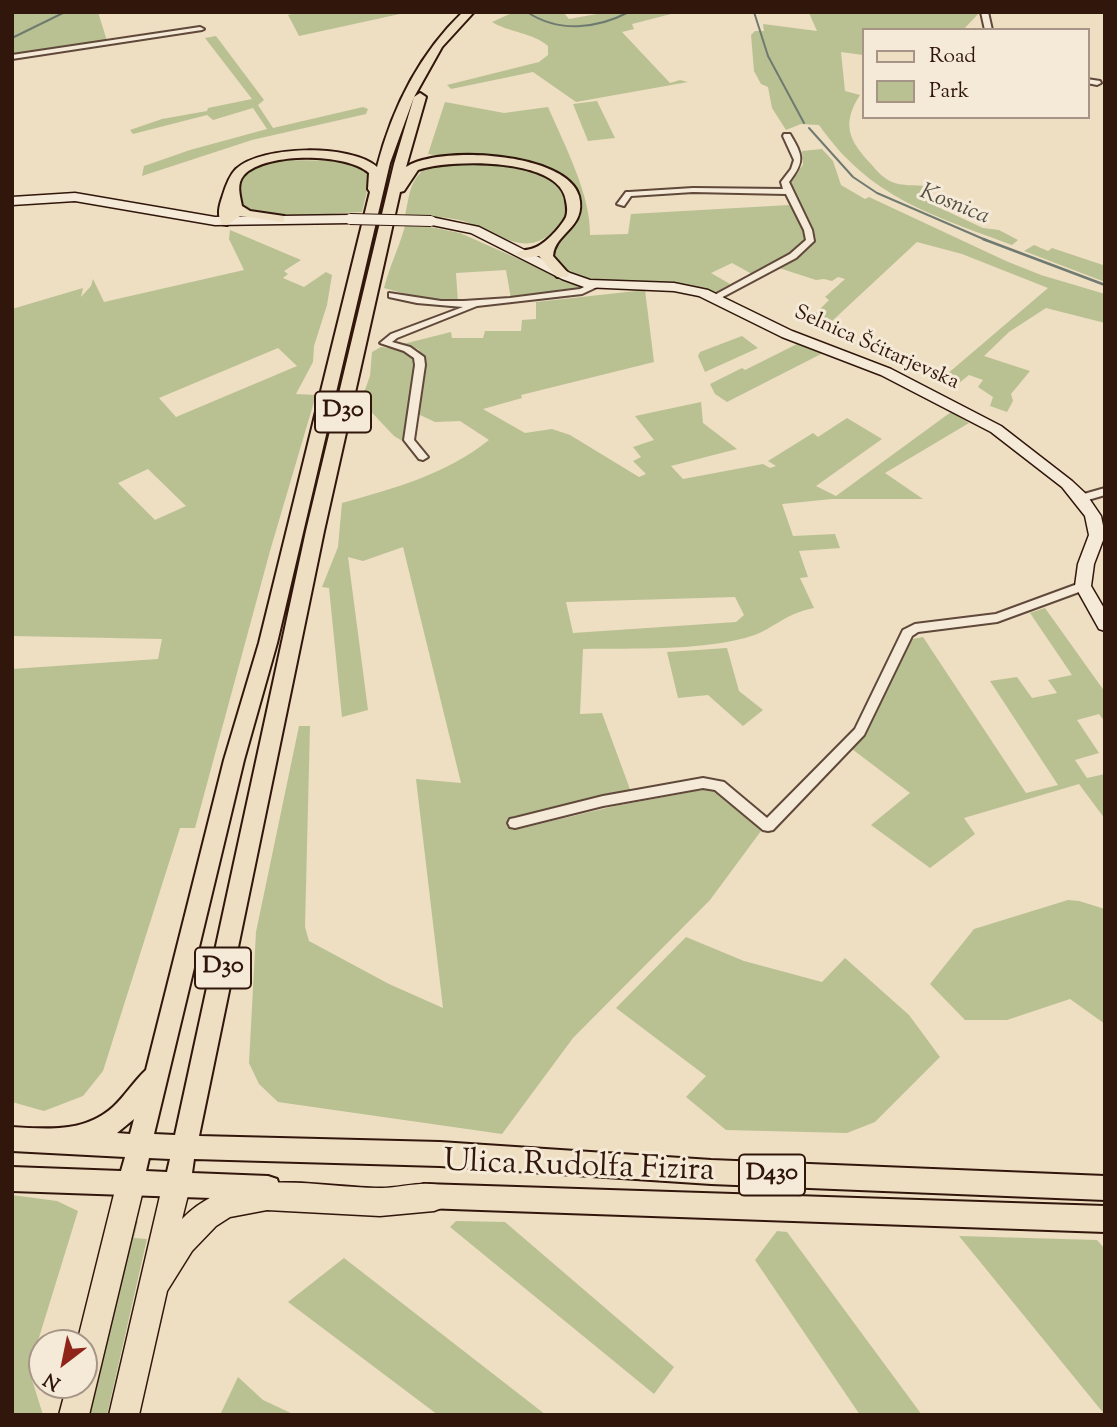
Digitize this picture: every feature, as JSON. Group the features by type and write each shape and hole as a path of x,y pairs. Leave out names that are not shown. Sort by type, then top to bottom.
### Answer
{"highway":[{"name":"D30","path":"95,1329 131,1182"},
{"name":"D30","path":"124,1415 177,1183"},
{"path":"152,1289 178,1246 191,1231 208,1215 235,1200 275,1197 383,1202 434,1196"}],"main road":[{"name":"D30","path":"131,1182 190,933 234,760 268,643 377,197 420,70 435,47 469,12"},
{"name":"D30","path":"177,1183 283,677 393,194 404,122 439,61 466,26 482,12"},
{"path":"332,157 372,151 404,122 416,150 428,156 514,162 555,177 569,190 574,202 570,221 537,253 521,253"},
{"path":"232,188 235,215 227,221 224,217 232,188 241,171 261,160 287,155 332,157 355,159 372,167 376,175 374,189 377,197"},
{"path":"393,194 402,184 406,173 414,166 451,159"},
{"path":"236,208 246,214 279,219"},
{"path":"521,253 561,232"},
{"path":"547,246 546,257 562,274"},
{"path":"58,1142 91,1134 117,1121 131,1108 158,1072"},
{"name":"Ulica Rudolfa Fizira","path":"12,1139 140,1146 440,1154 711,1172 1105,1188"},
{"name":"Ulica Rudolfa Fizira","path":"12,1180 177,1183 434,1196 1105,1219"}],"street":[{"path":"12,57 200,29"},
{"path":"1089,81 1097,83"},
{"path":"715,298 793,256 810,241 808,230 785,182 799,163 796,149 787,136"},
{"path":"621,204 629,194 662,191 788,192"},
{"path":"12,201 75,197 193,219 227,221 431,221 475,230 562,274 594,285"},
{"name":"Selnica Šćitarjevska","path":"392,295 437,304 473,306 582,291 594,285 674,287 715,298 787,334 886,372 967,413 1015,442 1081,498 1097,525 1096,541 1086,564 1083,586"},
{"name":"Selnica Šćitarjevska","path":"423,457 409,440 419,358 407,349 385,343 394,336 473,306"},
{"path":"1081,498 1105,491"},
{"path":"514,823 603,801 703,783 719,786 768,826 860,732 907,633 915,628 997,618 1083,586 1105,625"}],"green space":[{"path":"12,12 98,12 107,41 12,55"},
{"path":"300,12 409,12 299,36 288,15"},
{"path":"514,12 563,12 569,19 608,12 669,12 671,14 632,24 634,29 622,32 670,83 680,80 688,82 576,102 533,72 451,89 447,85 539,62 548,55 548,46 542,41 492,22"},
{"path":"795,12 980,12 965,28 862,28 862,55 841,52 845,91 860,95 851,115 850,132 863,156 886,179 900,184 926,186 927,202 983,228 999,230 1018,240 1012,245 955,224 905,201 859,170 819,125 801,124 786,130 772,108 768,87 761,84 754,71 751,35 755,31 764,31 763,24 817,31 809,13"},
{"path":"216,36 264,100 258,105 273,128 363,107 368,109 366,114 252,140 142,176 144,166 267,129 253,108 213,120 207,115 133,134 130,130 162,119 252,99 205,38"},
{"path":"597,101 615,138 588,141 573,104"},
{"path":"445,102 504,113 548,107 581,187 590,235 628,234 631,214 789,205 805,231 806,240 797,250 752,274 732,263 711,273 730,284 713,294 676,284 606,282 577,276 551,258 555,245 578,212 557,174 428,154"},
{"path":"822,149 833,161 841,185 865,199 869,197 1041,275 1105,294 1105,323 1046,308 1009,332 984,356 1030,371 1011,394 1013,401 1007,412 990,406 993,397 978,387 983,380 969,375 954,387 946,383 946,375 1048,288 962,254 917,242 831,322 813,316 829,300 825,297 845,279 838,277 832,281 816,280 779,268 803,254 814,243 813,230 788,183 803,165 802,151"},
{"path":"285,160 345,161 369,173 362,212 280,215 250,211 241,206 241,184 249,171 264,164"},
{"path":"434,162 495,164 541,174 558,184 567,198 565,217 552,232 539,241 527,243 514,242 459,220 405,216 415,179"},
{"path":"1105,178 1105,282 1024,251 1034,245 1048,251 1052,248 1103,265"},
{"path":"405,226 430,227 460,233 582,287 511,299 506,270 456,273 458,303 420,298 384,288"},
{"path":"230,230 301,260 284,271 288,274 283,278 304,287 326,272 332,275 327,305 314,346 313,362 296,394 316,395 270,551 195,828 180,828 103,1071 83,1096 44,1111 12,1102 12,669 158,659 162,639 12,636 12,309 83,288 81,297 91,286 93,279 104,302 244,270 229,239","holes":["278,348 297,366 176,417 159,398","148,469 186,506 155,520 118,483"]},
{"path":"645,290 654,362 521,395 522,398 483,409 525,433 552,429 570,435 639,477 646,474 633,461 641,457 633,447 654,440 635,416 701,402 703,423 737,449 671,466 683,479 763,464 770,468 776,466 768,461 813,433 818,437 847,418 882,439 816,486 836,496 951,412 969,423 885,473 923,499 832,499 782,504 793,536 835,534 840,548 799,551 808,577 800,578 814,608 794,614 755,635 726,642 665,648 583,649 580,714 602,713 631,792 513,818 518,829 615,806 708,789 718,790 761,831 710,900 573,1038 502,1134 278,1102 259,1084 249,1063 256,932 299,726 310,726 305,927 309,941 389,984 443,1008 416,779 461,783 403,547 363,561 348,557 368,710 342,717 329,588 322,587 338,547 342,503 400,486 437,471 489,440 460,421 435,422 418,414 425,358 418,349 403,344 451,332 452,338 483,338 485,331 521,331 522,320 536,319 536,302","holes":["735,597 744,615 736,622 573,633 566,602"]},
{"path":"742,336 758,348 705,372 698,356 700,352"},
{"path":"797,344 823,353 727,402 715,394 710,384"},
{"path":"381,347 405,352 417,361 404,442 394,436 361,401 370,376 372,352"},
{"path":"1045,608 1105,692 1105,722 1099,714 1077,720 1099,753 1075,760 1087,778 1105,774 1105,819 1079,784 964,818 975,834 930,868 871,825 910,793 852,749 864,734 907,640 923,637 1026,793 1058,785 990,681 1017,677 1032,698 1057,693 1048,680 1072,675 1030,613"},
{"path":"727,648 739,691 763,710 743,726 708,695 678,698 667,652"},
{"path":"1068,900 1105,909 1105,1024 1070,999 1007,1020 965,1020 930,984 974,929"},
{"path":"686,937 744,961 822,982 845,958 909,1015 940,1057 875,1122 847,1133 726,1130 686,1097 706,1076 616,1008"},
{"path":"12,1195 57,1201 78,1211 42,1329 28,1329 28,1399 38,1399 43,1415 12,1415"},
{"path":"131,1221 138,1221 134,1238 147,1239 107,1415 84,1415 88,1399 98,1399 98,1357"},
{"path":"456,1221 505,1222 674,1367 654,1394 450,1227"},
{"path":"777,1231 787,1232 922,1415 860,1415 755,1260"},
{"path":"959,1236 1097,1240 1105,1249 1105,1415"},
{"path":"344,1258 546,1415 438,1415 288,1302"},
{"path":"238,1377 263,1400 295,1415 220,1415"}],"waterway":[{"name":"Kosnica","path":"12,38 65,12"},
{"name":"Kosnica","path":"527,12 539,19 565,26 591,25 629,12"},
{"name":"Kosnica","path":"754,12 768,56 804,123"},
{"name":"Kosnica","path":"809,128 853,177 877,193 986,240"},
{"name":"Kosnica","path":"986,240 1105,285"}]}
